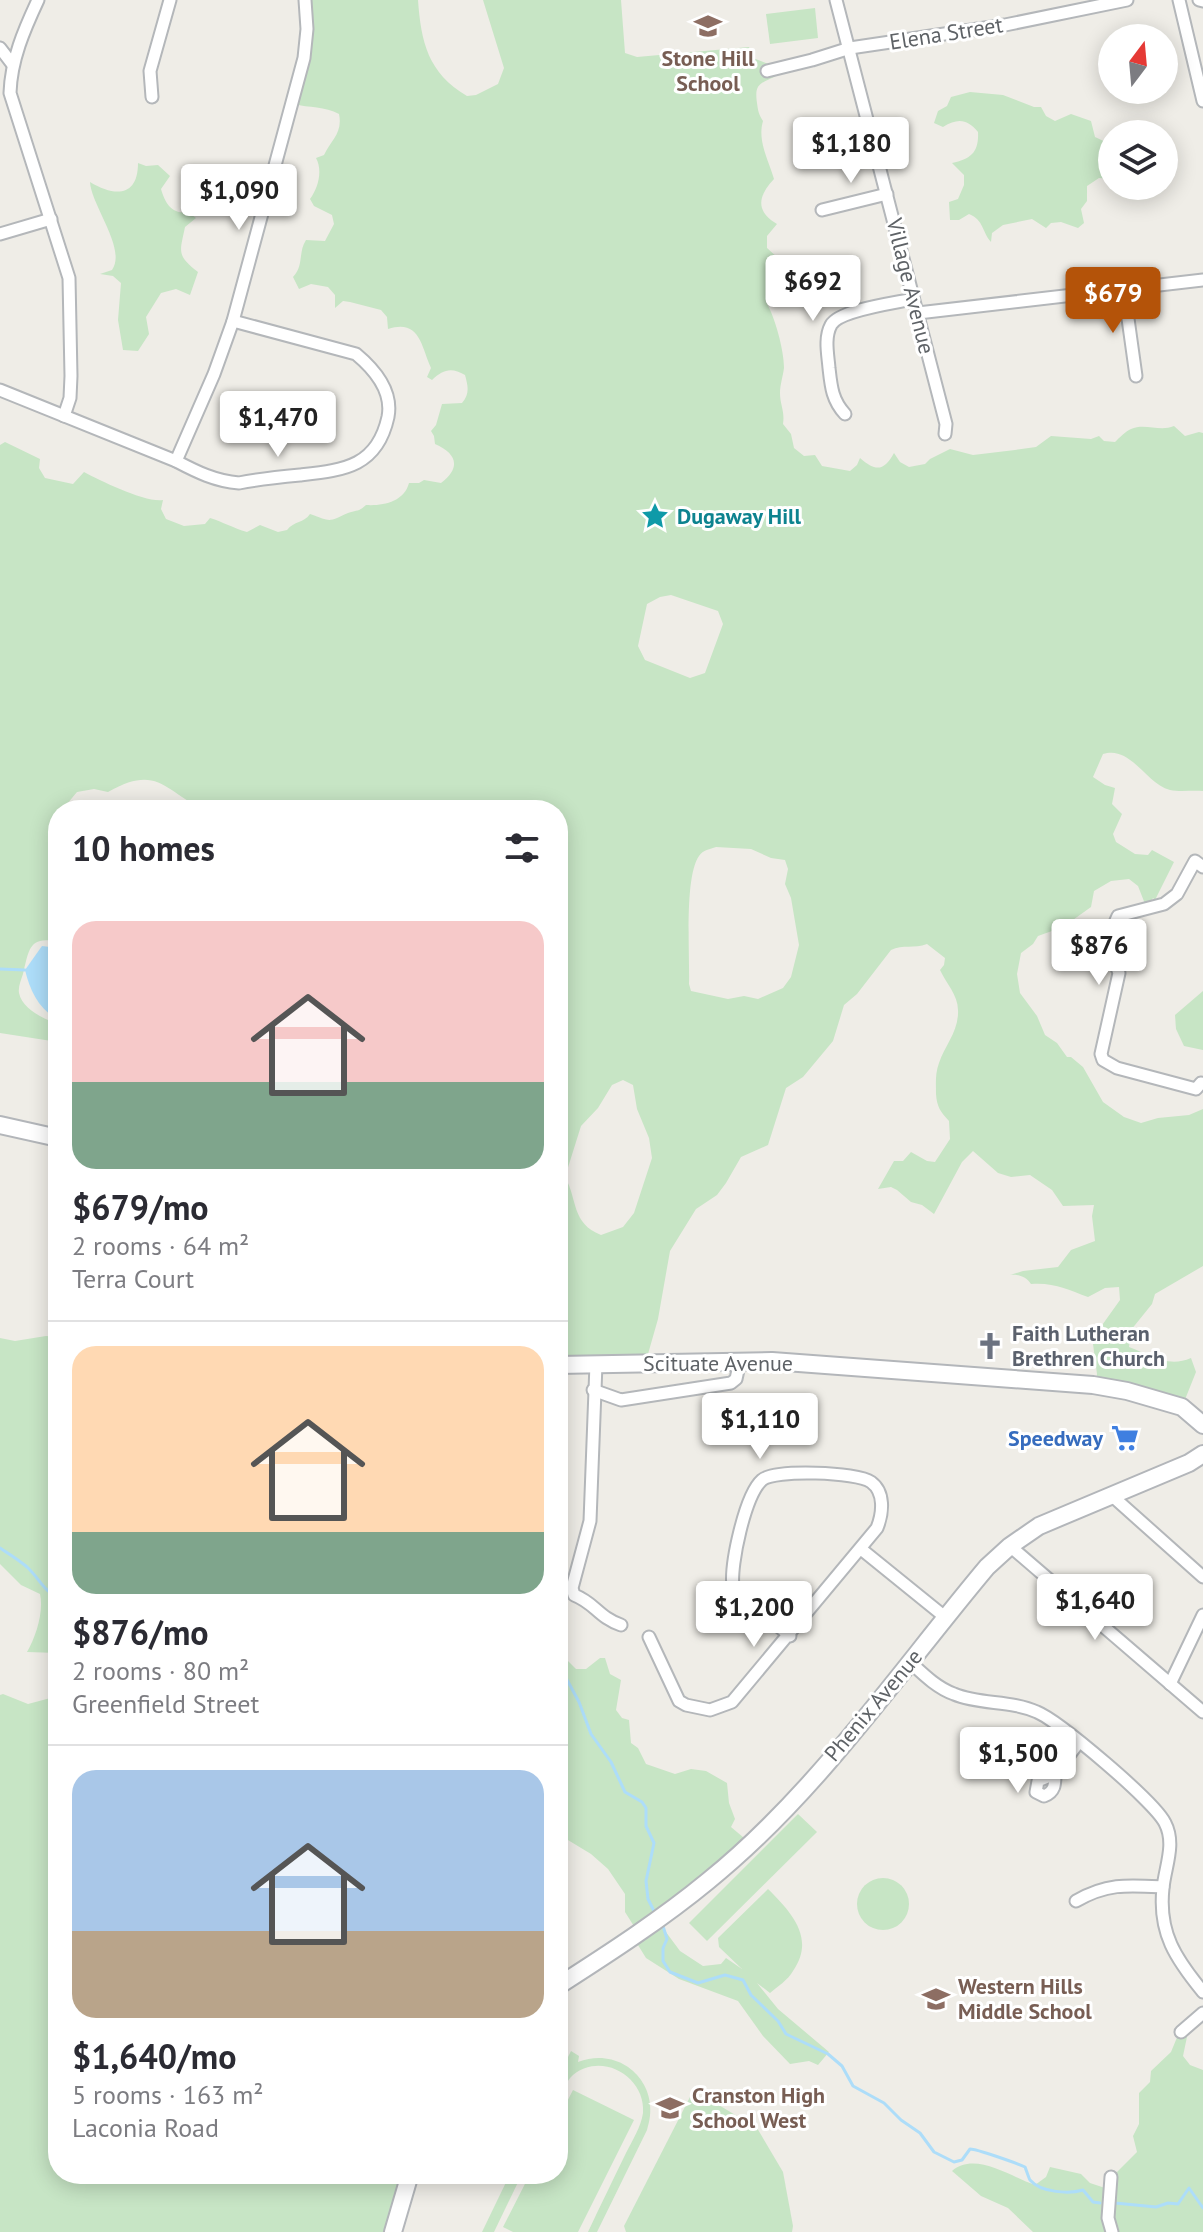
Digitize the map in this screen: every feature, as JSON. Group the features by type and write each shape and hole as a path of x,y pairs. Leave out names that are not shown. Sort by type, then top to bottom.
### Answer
{"main road":[{"path":"0,1125 48,1136"},
{"name":"Scituate Avenue","path":"568,1365 740,1361 831,1364 1093,1385 1146,1395 1182,1407 1203,1425"},
{"path":"1182,1407 1203,1407"},
{"name":"Phenix Avenue","path":"568,1979 707,1882 735,1857 825,1764 987,1567 1010,1546 1039,1526 1189,1463 1203,1454"},
{"path":"398,2229 408,2184"}],"street":[{"path":"38,0 13,65 11,100 69,278 71,376 70,398 64,416"},
{"path":"152,97 150,71 170,0"},
{"path":"176,461 210,386 233,321 304,58 307,29 305,0"},
{"name":"Village Avenue","path":"836,0 946,424 945,434"},
{"name":"Elena Street","path":"767,71 850,48 1005,25 1127,0"},
{"path":"1179,0 1203,101"},
{"path":"0,48 13,65"},
{"path":"822,210 887,194"},
{"path":"0,234 51,219"},
{"path":"918,313 1203,280"},
{"path":"1124,290 1136,376"},
{"path":"845,414 837,406 831,392 826,342 832,322 840,316 913,299"},
{"path":"0,390 176,461 215,480 239,483 340,471 372,452 389,411 381,380 356,354 233,321"},
{"path":"1201,1083 1196,1089 1117,1068 1103,1060 1101,1054 1119,973 1111,953 1110,934 1118,916 1164,904 1177,894 1195,861 1203,867"},
{"path":"593,1390 621,1400 731,1383 736,1379 740,1361"},
{"path":"596,1364 590,1521 572,1588 574,1595 587,1600 598,1614 621,1625"},
{"path":"649,1637 679,1701 710,1710 732,1702 790,1636 877,1528 881,1518 881,1496 872,1482 853,1476 786,1473 762,1479 750,1499 732,1569 733,1587 790,1636"},
{"path":"1110,1494 1203,1577"},
{"path":"1010,1546 1203,1712"},
{"path":"861,1549 945,1617"},
{"path":"1170,1684 1203,1615"},
{"path":"910,1662 933,1682 955,1695 1039,1712 1062,1726 1146,1799 1165,1822 1169,1835 1169,1864 1163,1887 1162,1913 1168,1942 1203,1992"},
{"path":"1055,1774 1079,1742"},
{"path":"1076,1901 1096,1890 1120,1885 1163,1887"},
{"path":"1181,2032 1203,2013"},
{"path":"1111,2177 1108,2218 1112,2232"}],"green space":[{"path":"306,0 418,0 421,29 435,67 467,96 498,84 504,68 483,0 621,0 625,53 637,57 749,47 753,58 771,65 778,75 760,84 756,96 763,121 763,143 774,179 761,203 765,214 777,224 767,236 767,248 788,267 789,274 779,275 770,282 766,302 776,325 782,352 784,368 780,393 783,424 791,434 794,448 804,456 815,455 822,466 850,471 860,458 879,468 894,453 900,462 909,467 925,464 950,449 973,455 1015,450 1036,447 1051,436 1091,439 1099,436 1104,441 1115,442 1136,427 1174,426 1185,436 1203,433 1203,791 1170,790 1153,781 1122,755 1103,754 1093,777 1115,788 1112,804 1122,814 1113,834 1116,842 1135,854 1148,855 1152,850 1174,862 1155,900 1153,898 1147,909 1138,886 1129,879 1111,881 1094,891 1091,907 1063,927 1038,936 1021,953 1017,974 1020,993 1037,1016 1045,1035 1057,1043 1067,1057 1083,1067 1103,1102 1124,1117 1141,1123 1189,1115 1203,1109 1203,1266 1155,1294 1152,1304 1131,1330 1129,1347 1167,1361 1191,1358 1196,1372 1182,1407 1095,1387 1097,1374 1093,1344 1088,1340 1120,1300 1119,1287 1105,1288 1088,1297 1054,1285 1031,1284 1022,1276 1010,1275 1058,1267 1071,1250 1095,1241 1094,1205 1063,1206 1052,1190 1030,1175 1011,1177 998,1173 973,1151 962,1162 934,1214 891,1187 878,1189 894,1161 903,1161 911,1152 935,1162 950,1139 949,1121 937,1102 936,1078 939,1063 956,1025 957,1005 940,970 945,958 927,944 891,950 857,994 844,1005 833,1041 803,1077 786,1088 768,1145 741,1157 717,1195 696,1209 670,1251 658,1319 646,1361 568,1365 568,1184 580,1217 591,1230 601,1235 623,1227 634,1213 652,1158 633,1085 623,1080 612,1085 598,1108 581,1126 568,1167 568,800 187,800 159,783 138,780 108,792 94,789 77,792 70,800 48,800 48,940 32,946 19,993 29,1009 48,1020 48,1040 0,1033 0,445 5,442 40,459 39,468 45,478 73,484 84,472 135,495 163,500 161,509 166,519 184,526 205,524 210,518 247,532 260,525 278,532 287,530 310,514 330,520 366,505 392,502 403,495 409,483 424,480 441,483 454,466 452,456 435,444 431,431 442,404 462,403 465,400 468,390 465,375 448,370 432,380 427,377 431,368 413,331 399,327 388,329 387,317 381,310 343,301 335,308 335,295 328,287 311,284 299,289 293,277 299,268 306,240 325,241 334,224 332,215 314,206 310,199 319,179 316,158 324,155 338,131 340,121 339,114 294,104","holes":["671,595 718,611 723,624 705,673 690,678 645,660 638,646 647,604","716,847 751,849 771,858 785,860 788,869 785,884 791,898 799,945 791,977 783,988 758,999 744,996 728,999 691,991 689,984 691,881 699,856"]},
{"path":"815,8 818,38 770,44 766,14"},
{"path":"970,92 1003,95 1041,107 1046,116 1055,121 1071,114 1091,121 1098,138 1098,179 1087,186 1087,201 1081,209 1084,223 1078,228 1061,222 1051,223 1046,228 1032,219 1003,225 992,233 991,242 980,223 969,214 959,220 950,220 949,202 958,199 964,185 964,175 952,163 972,154 977,145 978,132 962,121 943,127 934,123 938,111 947,106 951,97"},
{"path":"138,163 158,165 170,176 161,189 167,203 173,210 188,212 196,218 185,227 181,252 198,272 190,295 176,289 161,293 146,317 149,334 138,351 123,350 118,320 121,283 113,276 100,274 112,270 115,251 90,182 108,190 123,191 134,182"},
{"path":"1203,991 1203,1050 1184,1046 1176,1029 1175,1015"},
{"path":"48,1336 48,1653 27,1652 38,1624 40,1594 21,1585 0,1564 0,1338 15,1341"},
{"path":"600,1658 605,1658 610,1674 621,1680 616,1710 622,1718 629,1720 631,1743 638,1748 646,1764 675,1774 691,1769 706,1771 727,1783 735,1819 731,1827 750,1843 657,1920 680,1951 703,1966 721,1964 726,1958 742,1969 719,1947 718,1938 768,1889 798,1926 802,1948 791,1974 770,1993 757,1983 778,2009 829,2052 818,2065 809,2061 790,2064 763,2036 738,2001 679,1979 646,1958 633,1937 637,1931 625,1912 625,1894 608,1869 568,1840 568,1661 576,1669 586,1669"},
{"path":"0,1695 28,1704 48,1699 48,2184 407,2184 393,2232 0,2232"},
{"path":"798,1814 817,1832 707,1941 689,1923"},
{"path":"883,1878 902,1885 909,1904 902,1923 883,1930 864,1923 857,1904 864,1885"},
{"path":"1188,2032 1183,2056 1190,2065 1203,2070 1203,2232 1033,2232 1008,2208 981,2196 952,2171 971,2164 982,2165 1035,2185 1046,2177 1050,2167 1081,2174 1090,2183 1108,2189 1112,2177 1137,2152 1133,2136 1139,2124 1139,2093 1150,2082 1151,2071 1171,2052 1178,2035"},
{"path":"571,2051 579,2056 578,2062 594,2058 623,2064 644,2084 649,2098 647,2130 597,2232 588,2232 638,2129 643,2113 642,2100 630,2079 609,2067 584,2068 568,2081"},
{"path":"573,2090 634,2120 578,2232 513,2232 503,2227 525,2184 568,2184 568,2100"},
{"path":"691,2095 712,2101 757,2128 783,2172 792,2232 626,2232 624,2226"},
{"path":"505,2184 517,2184 494,2232 482,2232"}],"water":[{"path":"42,946 48,947 48,1012 36,999 25,970"}],"waterway":[{"path":"0,969 25,970"},
{"path":"0,1548 27,1567 48,1591"},
{"path":"568,1682 591,1734 611,1762 625,1792 646,1808 646,1826 654,1843 646,1881 648,1899 654,1911"},
{"path":"663,1926 667,1939 663,1961 670,1972 698,1983 725,1975 743,1980 751,1995 778,2021 786,2034 828,2054 842,2066 853,2086 884,2103 920,2133 934,2152 954,2162 962,2160 970,2149 988,2154 1025,2167 1030,2180 1041,2188 1063,2192 1083,2190 1093,2202 1100,2203"},
{"path":"1115,2203 1156,2207 1178,2204 1189,2188 1203,2208"}],"place":[{"name":"Stone Hill School","path":"708,26"},
{"name":"Dugaway Hill","path":"655,516"},
{"name":"Faith Lutheran Brethren Church","path":"990,1346"},
{"name":"Speedway","path":"1125,1438"},
{"name":"Western Hills Middle School","path":"936,1999"},
{"name":"Cranston High School West","path":"670,2108"}]}
